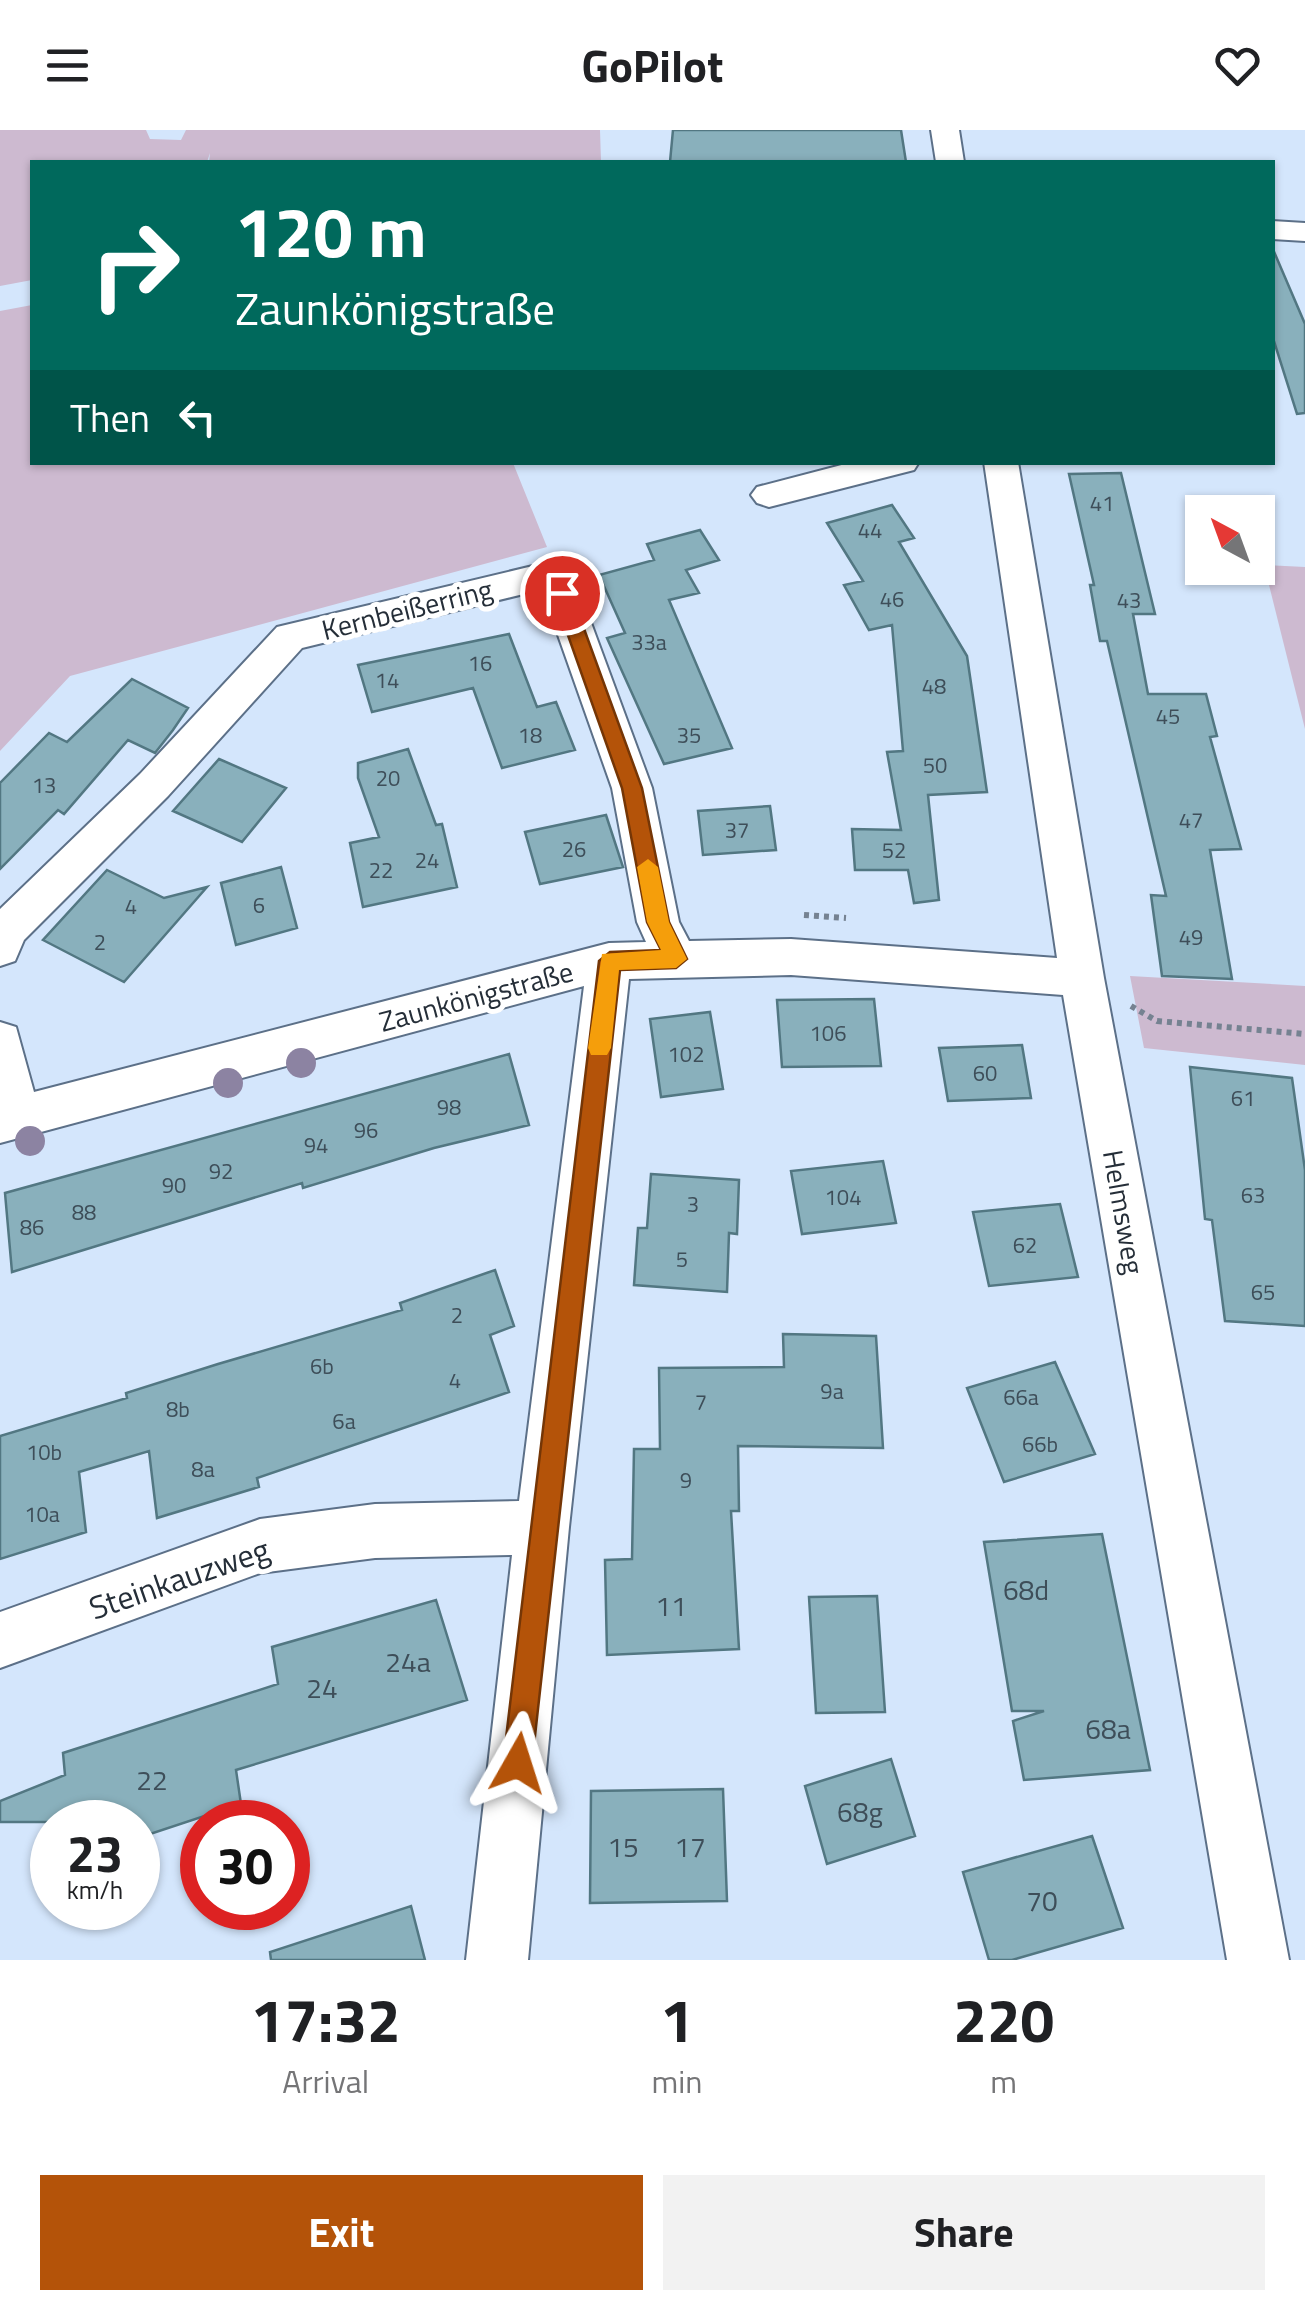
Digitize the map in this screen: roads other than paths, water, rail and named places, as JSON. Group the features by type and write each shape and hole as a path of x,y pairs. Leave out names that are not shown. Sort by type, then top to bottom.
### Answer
{"street":[{"path":"945,130 950,160"},
{"path":"1275,230 1305,232"},
{"path":"769,495 890,465"},
{"name":"Helmsweg","path":"1001,465 1082,978 1258,1960"},
{"name":"Kernbeißerring","path":"0,948 5,931 154,786 290,637 537,578 562,593 632,788 658,922 676,959"},
{"name":"Zaunkönigstraße","path":"8,1120 610,961 792,957 1082,978"},
{"path":"497,1960 542,1527 610,961"},
{"path":"0,1041 8,1120"},
{"name":"Steinkauzweg","path":"0,1640 260,1546 375,1531 542,1527"}]}
